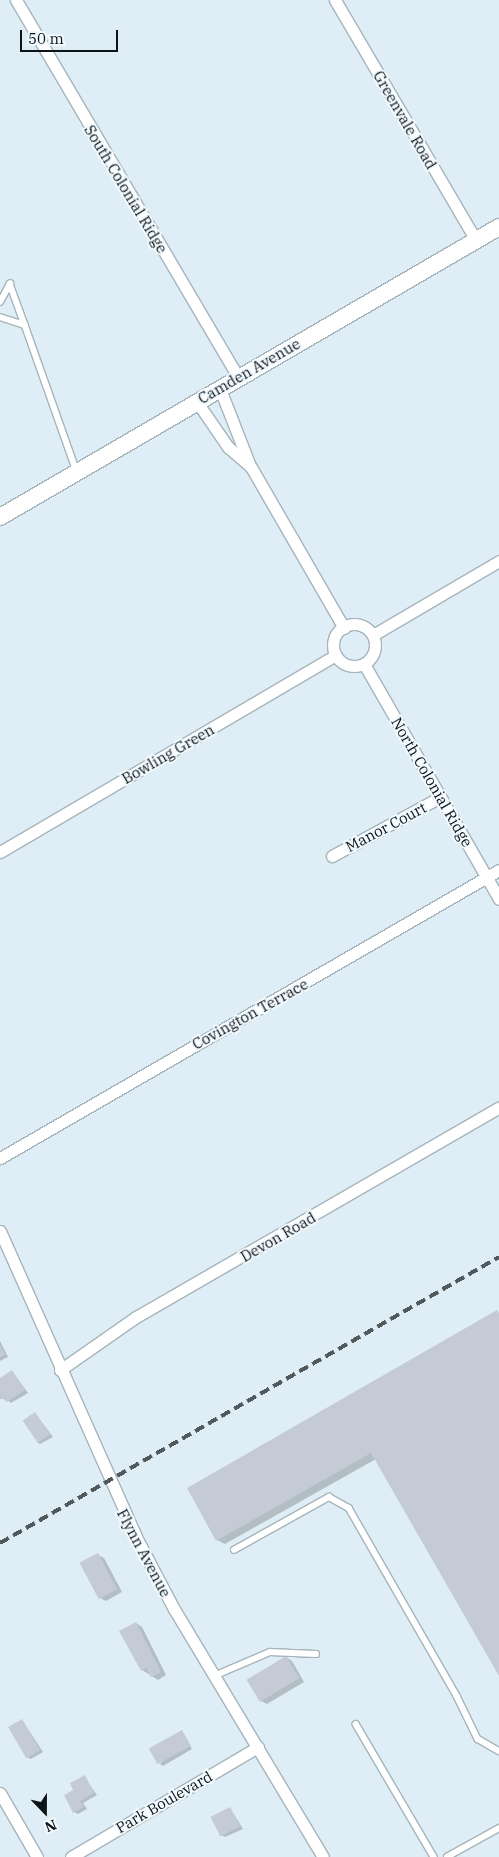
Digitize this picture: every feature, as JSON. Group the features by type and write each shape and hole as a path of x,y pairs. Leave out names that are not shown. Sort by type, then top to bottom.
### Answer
{"main road":[{"name":"Camden Avenue","path":"0,517 499,227"}],"street":[{"name":"South Colonial Ridge","path":"16,0 239,378"},
{"name":"Greenvale Road","path":"335,0 476,240"},
{"path":"220,389 251,468 344,628"},
{"path":"197,402 228,447 251,468"},
{"path":"372,635 499,561"},
{"path":"356,625 372,635 373,654 364,664 346,664 336,656 334,640 344,628 356,625"},
{"name":"Bowling Green","path":"0,852 336,656"},
{"name":"North Colonial Ridge","path":"364,664 499,899"},
{"name":"Manor Court","path":"332,856 440,797"},
{"name":"Covington Terrace","path":"0,1158 499,870"},
{"name":"Devon Road","path":"60,1370 127,1322 499,1107"},
{"name":"Flynn Avenue","path":"0,1231 60,1370 136,1537 214,1676 323,1857"},
{"name":"Park Boulevard","path":"71,1857 258,1747"},
{"path":"0,1793 37,1857"}],"lane":[{"path":"0,302 10,284 76,472"},
{"path":"0,317 25,325"},
{"path":"234,1550 329,1497 350,1508 457,1696 478,1739 499,1752"},
{"path":"214,1676 270,1652 316,1654"},
{"path":"356,1724 434,1857"},
{"path":"447,1857 499,1828"}],"building":[{"path":"497,1310 499,1313 499,1676 371,1453 216,1541 187,1488"},
{"path":"0,1345 5,1355 0,1357"},
{"path":"12,1370 25,1390 7,1402 0,1397 0,1378"},
{"path":"35,1412 50,1434 38,1443 23,1420"},
{"path":"98,1553 117,1589 99,1599 79,1563"},
{"path":"136,1622 161,1672 151,1677 146,1668 141,1671 119,1631"},
{"path":"286,1656 299,1678 260,1702 247,1680"},
{"path":"22,1719 40,1750 26,1758 8,1727"},
{"path":"182,1730 191,1746 157,1764 149,1748"},
{"path":"85,1775 94,1793 80,1801 84,1807 73,1813 64,1795 73,1790 70,1783"},
{"path":"230,1807 240,1827 220,1837 210,1817"}],"railway":[{"path":"0,1543 499,1257"}]}
